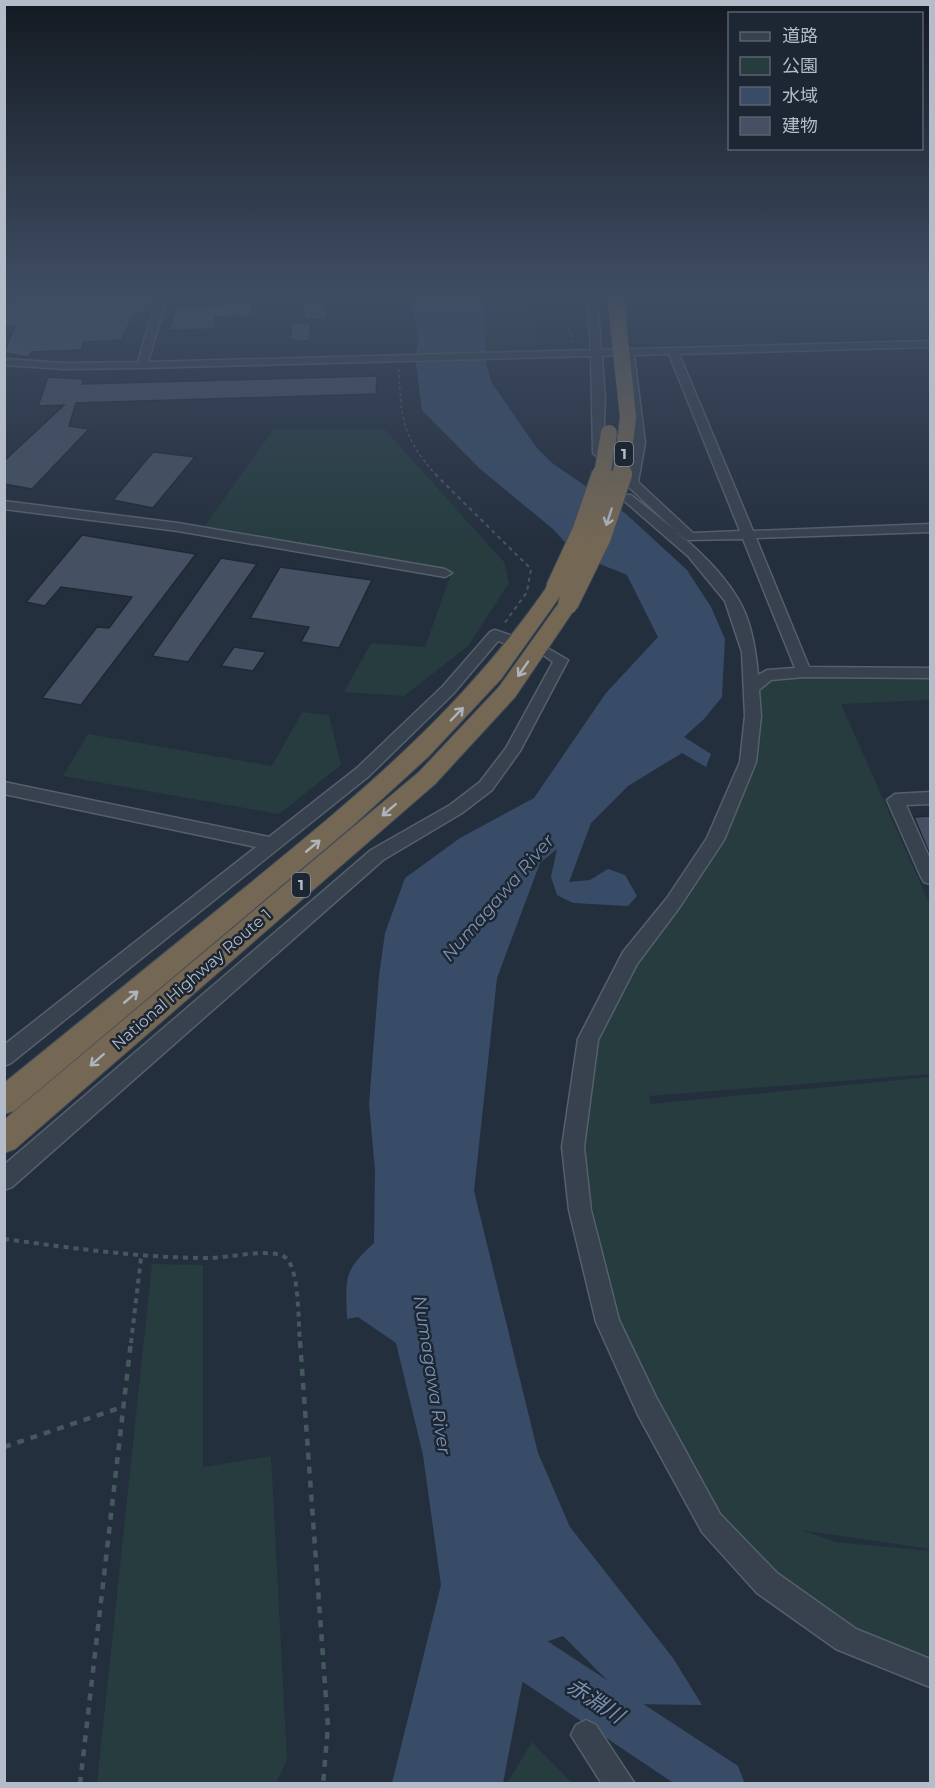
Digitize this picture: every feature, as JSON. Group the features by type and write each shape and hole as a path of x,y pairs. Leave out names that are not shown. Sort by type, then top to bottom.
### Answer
{"highway":[{"name":"National Highway Route 1","path":"4,1101 407,765 490,680 528,632 562,596 607,454 610,376"},
{"name":"National Highway Route 1","path":"4,1139 427,778 507,692 562,596 605,531 619,487 628,419 624,376"}],"street":[{"path":"598,376 597,450 629,490 693,553 732,600 749,652 753,716 748,762 715,840 673,903 630,958 588,1039 573,1147 580,1209 608,1322 647,1406 711,1523 767,1583 846,1639 930,1673"},
{"path":"629,490 639,443 632,376"},
{"path":"683,376 804,672"},
{"path":"629,490 690,537 930,528"},
{"path":"4,505 177,527 445,573"},
{"path":"4,1057 272,844 407,732 503,638"},
{"path":"4,1180 368,862 456,808 486,786 512,751 561,660 549,654"},
{"path":"752,688 766,675 804,672 930,673"},
{"path":"4,788 272,844"},
{"path":"930,798 895,800 930,877"},
{"path":"586,1735 620,1784"}],"path":[{"path":"401,376 401,418 407,436 446,484 531,569 529,592 503,638"},
{"path":"4,1239 141,1257 212,1258 278,1253 288,1260 294,1276 328,1726 323,1784"},
{"path":"80,1784 141,1257"},
{"path":"4,1447 122,1407"}],"green space":[{"path":"274,429 384,429 504,562 509,583 468,646 404,696 344,692 371,643 425,647 451,574 201,531"},
{"path":"773,674 930,675 930,700 841,704 930,905 930,1074 649,1096 651,1104 930,1077 930,1549 801,1530 836,1542 930,1551 930,1668 857,1644 767,1583 684,1473 618,1322 582,1159 591,1061 606,1005 728,823 749,758 752,688"},
{"path":"302,712 329,715 341,765 279,814 63,776 88,734 272,766"},
{"path":"152,1264 203,1265 203,1467 271,1456 287,1760 276,1783 97,1783"},
{"path":"532,1742 572,1783 507,1783"}],"water":[{"name":"Numagawa River","path":"418,376 490,376 492,383 536,447 552,463 625,513 687,570 711,607 725,639 722,697 704,719 684,737 711,754 706,767 682,753 628,786 591,823 569,882 590,880 608,869 625,875 637,896 628,906 573,903 557,895 551,877 557,849 540,863 497,978 474,1191 538,1453 570,1527 673,1658 702,1705 631,1704 563,1636 529,1648 503,1783 392,1783 441,1585 423,1455 396,1343 358,1317 347,1319 348,1277 356,1261 374,1243 375,1170 369,1104 379,976 385,933 405,878 460,838 534,798 606,693 658,637 627,575 590,560 582,561 553,529 479,468 422,410"}],"building":[{"path":"377,376 376,394 76,403 69,426 89,429 32,489 4,484 4,461 64,405 38,406 48,377 83,379 82,384"},
{"path":"153,452 195,457 153,508 113,500"},
{"path":"82,535 196,554 81,705 42,698 97,627 109,628 132,597 61,587 45,606 26,602"},
{"path":"221,558 257,564 188,662 152,656"},
{"path":"280,567 372,580 339,648 301,642 309,627 250,618"},
{"path":"234,647 266,652 253,671 221,666"},
{"path":"930,816 930,855 914,817"}],"waterway":[{"name":"赤淵川","path":"495,1635 720,1784"}]}
